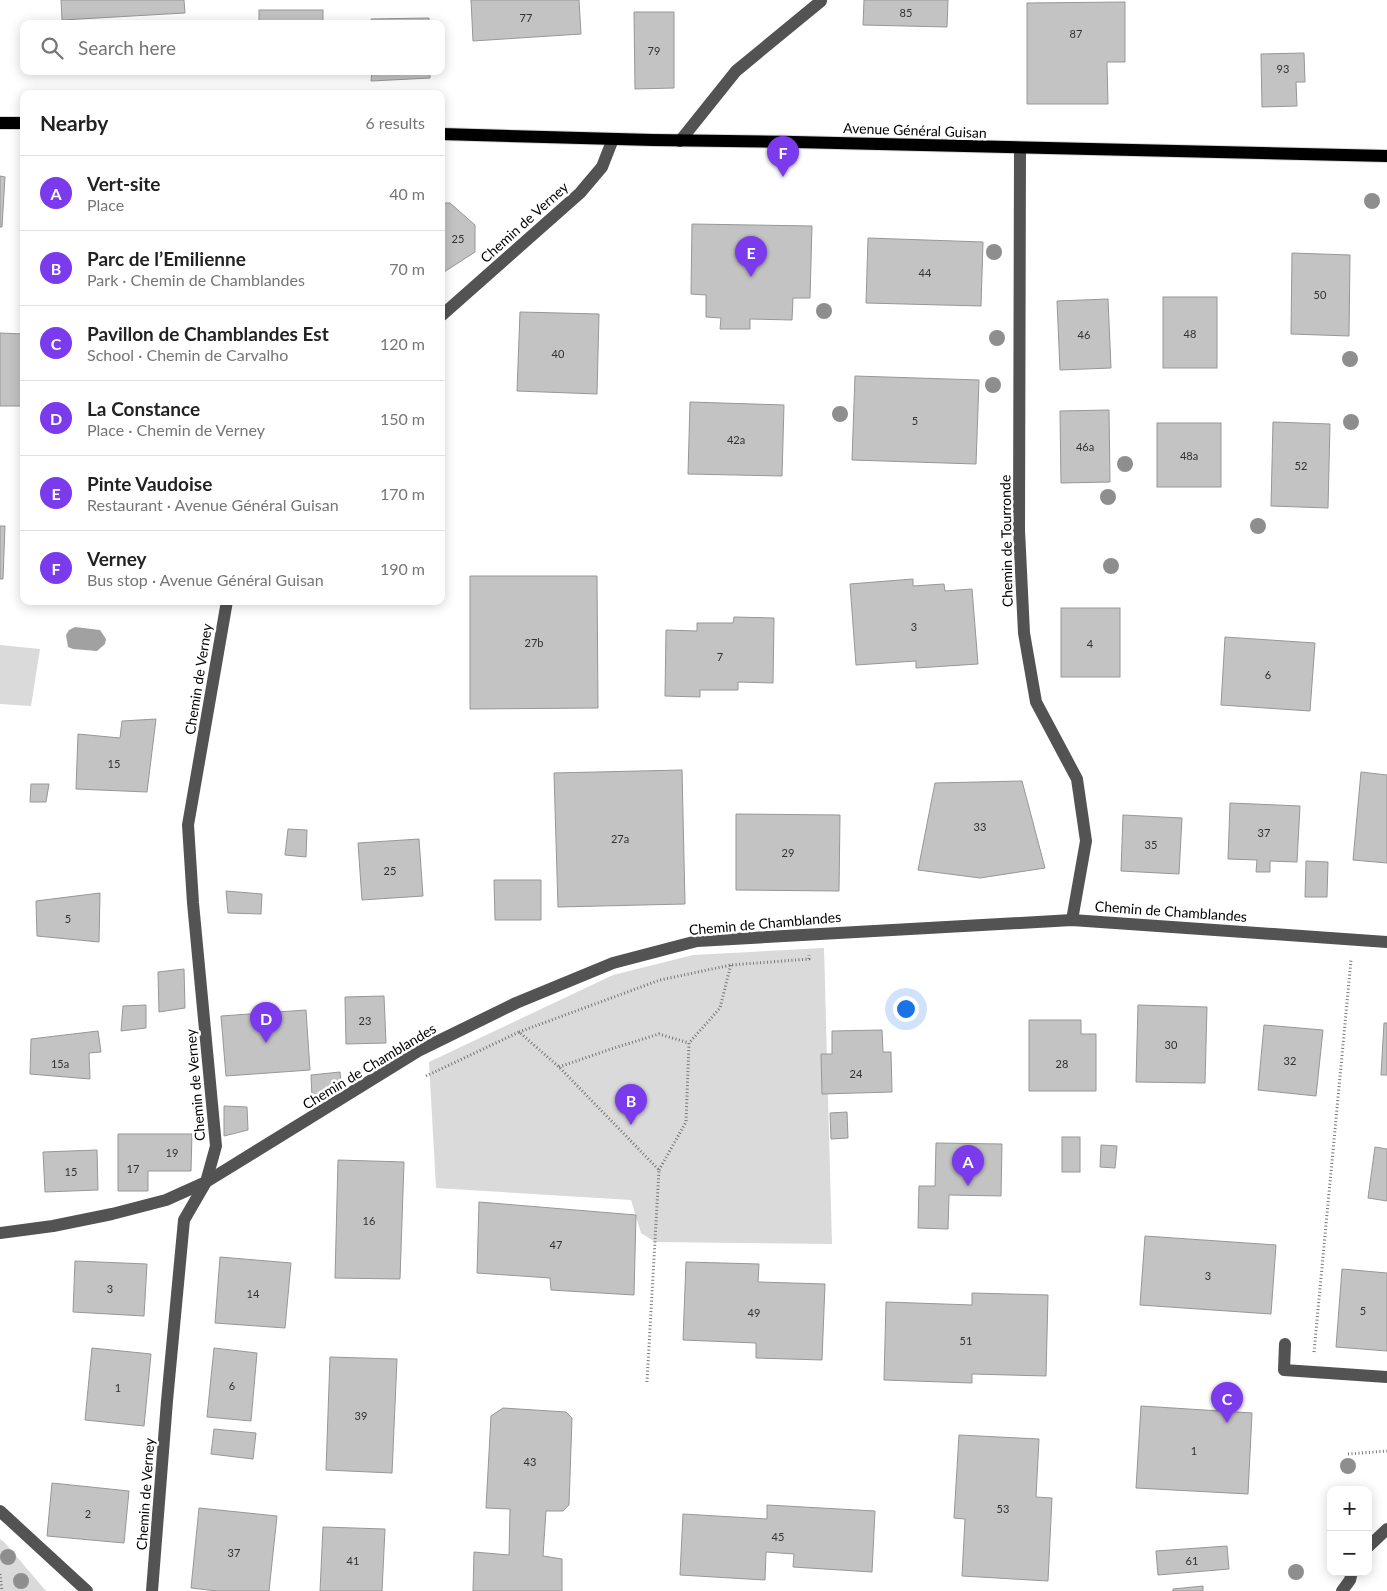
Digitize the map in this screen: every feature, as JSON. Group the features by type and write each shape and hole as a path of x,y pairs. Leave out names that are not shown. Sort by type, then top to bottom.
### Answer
{"main road":[{"path":"0,123 20,123"},
{"name":"Avenue Général Guisan","path":"445,134 1387,156"}],"street":[{"path":"680,141 736,71 821,1"},
{"name":"Chemin de Verney","path":"445,312 580,194 602,167 613,139"},
{"name":"Chemin de Tourronde","path":"1020,148 1020,551 1024,632 1036,702 1077,779 1086,841 1072,920"},
{"name":"Chemin de Verney","path":"152,1591 184,1220 206,1182 216,1146 193,903 188,825 226,605"},
{"name":"Chemin de Chamblandes","path":"0,1232 53,1226 112,1214 166,1200 206,1182 420,1050 516,1003 613,963 697,941 1072,920 1387,942"},
{"path":"1285,1344 1284,1370 1387,1377"},
{"path":"0,1511 87,1591"},
{"path":"1372,1543 1387,1529"},
{"path":"1342,1591 1351,1576"}],"path":[{"path":"426,1076 519,1032 660,980 731,965 809,959 809,952"},
{"path":"1312,1372 1352,955"},
{"path":"647,1382 659,1170 686,1122 689,1043 720,1008 732,958"},
{"path":"519,1032 559,1067 659,1170"},
{"path":"559,1067 659,1034 689,1043"},
{"path":"1348,1454 1387,1451"},
{"path":"0,1574 2,1591"}],"shaded area":[{"path":"75,627 100,630 106,639 105,644 97,651 68,647 66,635 69,630"},
{"path":"0,645 40,649 31,706 0,704"},
{"path":"824,948 832,1244 655,1242 641,1233 631,1200 436,1188 429,1062 613,975 693,955"},
{"path":"0,1539 5,1543 46,1591 0,1591"}],"building":[{"path":"61,0 184,0 185,13 62,20"},
{"path":"471,0 579,0 581,34 473,41"},
{"path":"864,0 948,0 947,27 863,25"},
{"path":"1125,2 1125,62 1107,62 1108,104 1027,104 1027,3"},
{"path":"259,10 323,10 323,20 259,20"},
{"path":"634,12 674,12 674,88 635,89"},
{"path":"429,18 429,20 371,20"},
{"path":"1304,53 1305,82 1296,82 1297,106 1262,107 1261,54"},
{"path":"372,75 430,75 430,78 371,81"},
{"path":"0,176 5,177 2,227 0,227"},
{"path":"445,203 450,203 475,225 475,252 445,271"},
{"path":"692,224 812,226 810,298 793,298 792,320 750,319 750,329 720,329 721,318 706,317 706,295 691,294"},
{"path":"868,238 983,242 981,306 866,303"},
{"path":"1292,253 1350,255 1349,336 1291,334"},
{"path":"1163,297 1217,297 1217,368 1163,368"},
{"path":"1108,299 1111,368 1060,370 1057,301"},
{"path":"520,312 599,314 597,394 517,391"},
{"path":"0,333 20,334 20,406 0,406"},
{"path":"855,376 979,380 976,464 852,460"},
{"path":"690,402 784,405 782,476 688,474"},
{"path":"1109,410 1110,482 1061,483 1060,411"},
{"path":"1273,422 1330,424 1328,508 1271,506"},
{"path":"1157,423 1221,423 1221,487 1157,487"},
{"path":"0,526 5,526 3,579 0,579"},
{"path":"470,576 597,576 598,708 470,709"},
{"path":"913,579 913,586 944,584 945,591 972,589 978,664 916,668 916,661 856,665 850,584"},
{"path":"1061,608 1120,608 1120,677 1061,677"},
{"path":"734,617 774,618 773,683 738,682 738,690 700,690 700,697 665,696 666,630 697,631 697,623 733,623"},
{"path":"1225,637 1315,643 1310,711 1221,705"},
{"path":"156,719 147,792 76,789 78,734 120,738 122,721"},
{"path":"682,770 685,904 558,907 554,773"},
{"path":"1361,772 1387,775 1387,863 1353,860"},
{"path":"1022,781 1045,868 980,878 918,870 935,783"},
{"path":"31,784 49,784 46,802 30,802"},
{"path":"1230,803 1300,806 1297,862 1270,861 1270,872 1256,872 1257,860 1228,859"},
{"path":"736,814 840,815 839,891 736,890"},
{"path":"1123,815 1182,818 1179,874 1121,871"},
{"path":"288,829 307,830 306,857 285,855"},
{"path":"419,839 423,896 362,900 358,843"},
{"path":"1306,861 1328,862 1327,897 1305,897"},
{"path":"494,880 541,880 541,920 495,920"},
{"path":"226,891 262,894 261,914 228,913"},
{"path":"100,893 99,942 37,936 36,901"},
{"path":"184,969 185,1008 159,1012 158,972"},
{"path":"384,996 386,1043 346,1044 345,997"},
{"path":"146,1005 146,1028 121,1031 123,1006"},
{"path":"1138,1005 1207,1007 1205,1083 1136,1082"},
{"path":"306,1010 310,1070 226,1076 221,1016"},
{"path":"1029,1020 1081,1020 1081,1034 1096,1034 1096,1091 1029,1091"},
{"path":"1384,1023 1387,1023 1387,1075 1381,1075"},
{"path":"1264,1025 1323,1030 1316,1096 1258,1090"},
{"path":"882,1030 883,1052 891,1052 892,1092 822,1094 821,1054 832,1054 832,1031"},
{"path":"98,1031 101,1052 89,1053 90,1079 30,1074 31,1039"},
{"path":"340,1072 342,1093 312,1097 311,1075"},
{"path":"224,1106 247,1107 248,1130 224,1136"},
{"path":"847,1112 848,1138 831,1139 830,1113"},
{"path":"118,1134 192,1134 191,1171 148,1171 148,1191 118,1191"},
{"path":"1062,1137 1080,1137 1080,1172 1062,1172"},
{"path":"936,1143 1002,1144 1001,1196 949,1195 948,1229 918,1228 919,1186 935,1186"},
{"path":"1101,1145 1117,1146 1115,1168 1100,1167"},
{"path":"1375,1147 1387,1149 1387,1201 1368,1198"},
{"path":"97,1150 98,1190 45,1192 43,1152"},
{"path":"338,1160 404,1162 400,1279 335,1278"},
{"path":"479,1202 636,1215 634,1295 551,1290 550,1278 477,1273"},
{"path":"1145,1236 1276,1245 1271,1314 1140,1305"},
{"path":"220,1257 291,1263 285,1328 215,1323"},
{"path":"75,1261 147,1264 144,1316 73,1312"},
{"path":"686,1262 759,1264 758,1282 825,1284 822,1360 756,1358 756,1343 683,1340"},
{"path":"1342,1269 1387,1273 1387,1351 1336,1347"},
{"path":"972,1293 1048,1295 1046,1376 972,1374 972,1383 884,1380 886,1302 972,1305"},
{"path":"92,1348 151,1354 144,1426 85,1420"},
{"path":"214,1348 257,1353 251,1421 207,1417"},
{"path":"330,1357 397,1359 392,1473 326,1470"},
{"path":"1141,1406 1252,1413 1248,1494 1136,1488"},
{"path":"503,1408 566,1412 572,1418 569,1505 563,1511 546,1511 543,1556 562,1559 562,1591 473,1591 474,1552 509,1555 510,1509 486,1508 491,1416"},
{"path":"214,1429 256,1433 253,1459 211,1454"},
{"path":"959,1435 1039,1439 1036,1497 1052,1498 1048,1581 962,1576 965,1519 954,1518"},
{"path":"52,1483 129,1491 124,1543 47,1536"},
{"path":"767,1505 875,1511 872,1572 793,1567 794,1554 766,1552 765,1580 680,1575 683,1514 767,1519"},
{"path":"199,1508 277,1516 269,1591 217,1591 191,1588"},
{"path":"323,1527 385,1529 382,1591 320,1591"},
{"path":"1227,1546 1229,1569 1158,1575 1156,1551"},
{"path":"1203,1586 1203,1591 1173,1591 1173,1589"}],"place":[{"name":"Verney","path":"783,177"},
{"name":"Pinte Vaudoise","path":"751,277"},
{"name":"La Constance","path":"266,1043"},
{"name":"Parc de l’Emilienne","path":"631,1125"},
{"name":"Vert-site","path":"968,1186"},
{"name":"Pavillon de Chamblandes Est","path":"1227,1423"}]}
